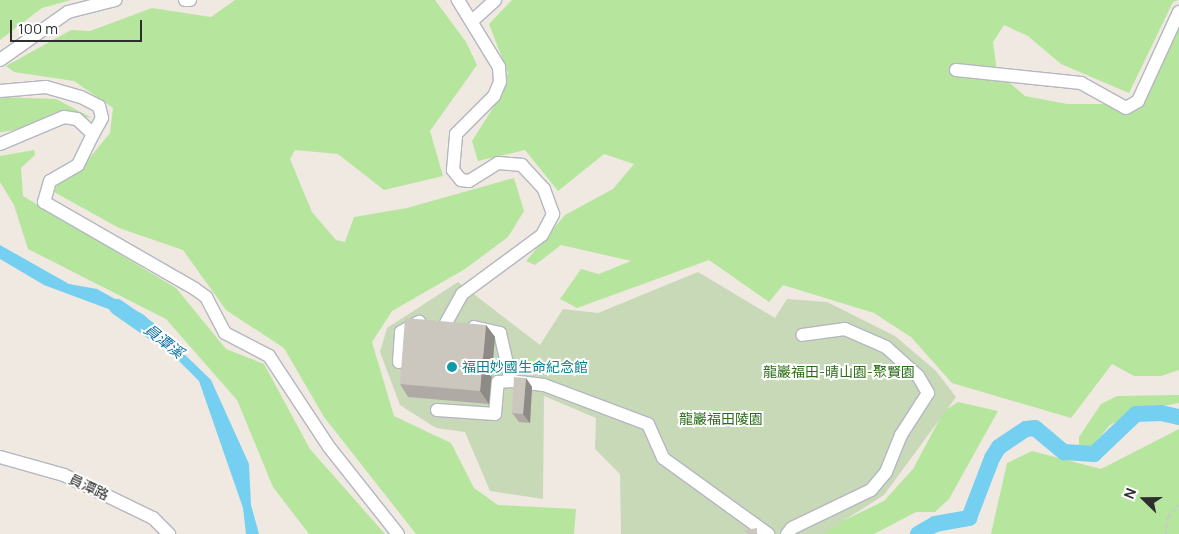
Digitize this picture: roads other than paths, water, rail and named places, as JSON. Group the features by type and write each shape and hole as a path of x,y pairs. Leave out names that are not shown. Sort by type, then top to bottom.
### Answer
{"street":[{"path":"0,60 68,12 115,0"},
{"path":"185,0 190,0"},
{"path":"446,323 462,294 542,235 553,214 544,189 522,165 498,163 469,181 461,180 453,170 456,134 494,96 500,82 499,67 458,0"},
{"path":"472,21 495,0"},
{"path":"956,70 1080,84 1126,108 1138,101 1179,12"},
{"path":"0,91 46,87 81,97 99,106 102,118 78,165 50,181 44,202 195,288 206,297 225,333 269,356 330,447 398,534"},
{"path":"0,144 64,117 76,119 93,134"},
{"path":"399,362 401,332 420,322 446,323 500,333 511,381"},
{"path":"788,534 792,528 871,490 886,472 901,435 928,393 918,376 886,347 845,329 802,335"},
{"path":"437,410 495,414 498,382 511,381 544,385 648,424 663,458 768,534"},
{"name":"員潭路","path":"0,457 64,475 153,518 169,534"}],"water":[{"name":"員潭溪","path":"0,245 69,284 97,289 144,315 211,380 249,464 251,505 259,534 246,534 243,508 199,381 138,320 44,285 0,259"}],"waterway":[{"name":"員潭溪","path":"117,307 160,337"},
{"path":"918,534 935,524 969,518 992,458 999,447 1026,429 1035,428 1064,452 1094,454 1136,414 1161,413 1179,417"}],"place":[{"name":"福田妙國生命紀念館","path":"452,367"}],"park label":[{"name":"龍巖福田-晴山園-聚賢園","path":"839,372"},
{"name":"龍巖福田陵園","path":"721,419"}]}
